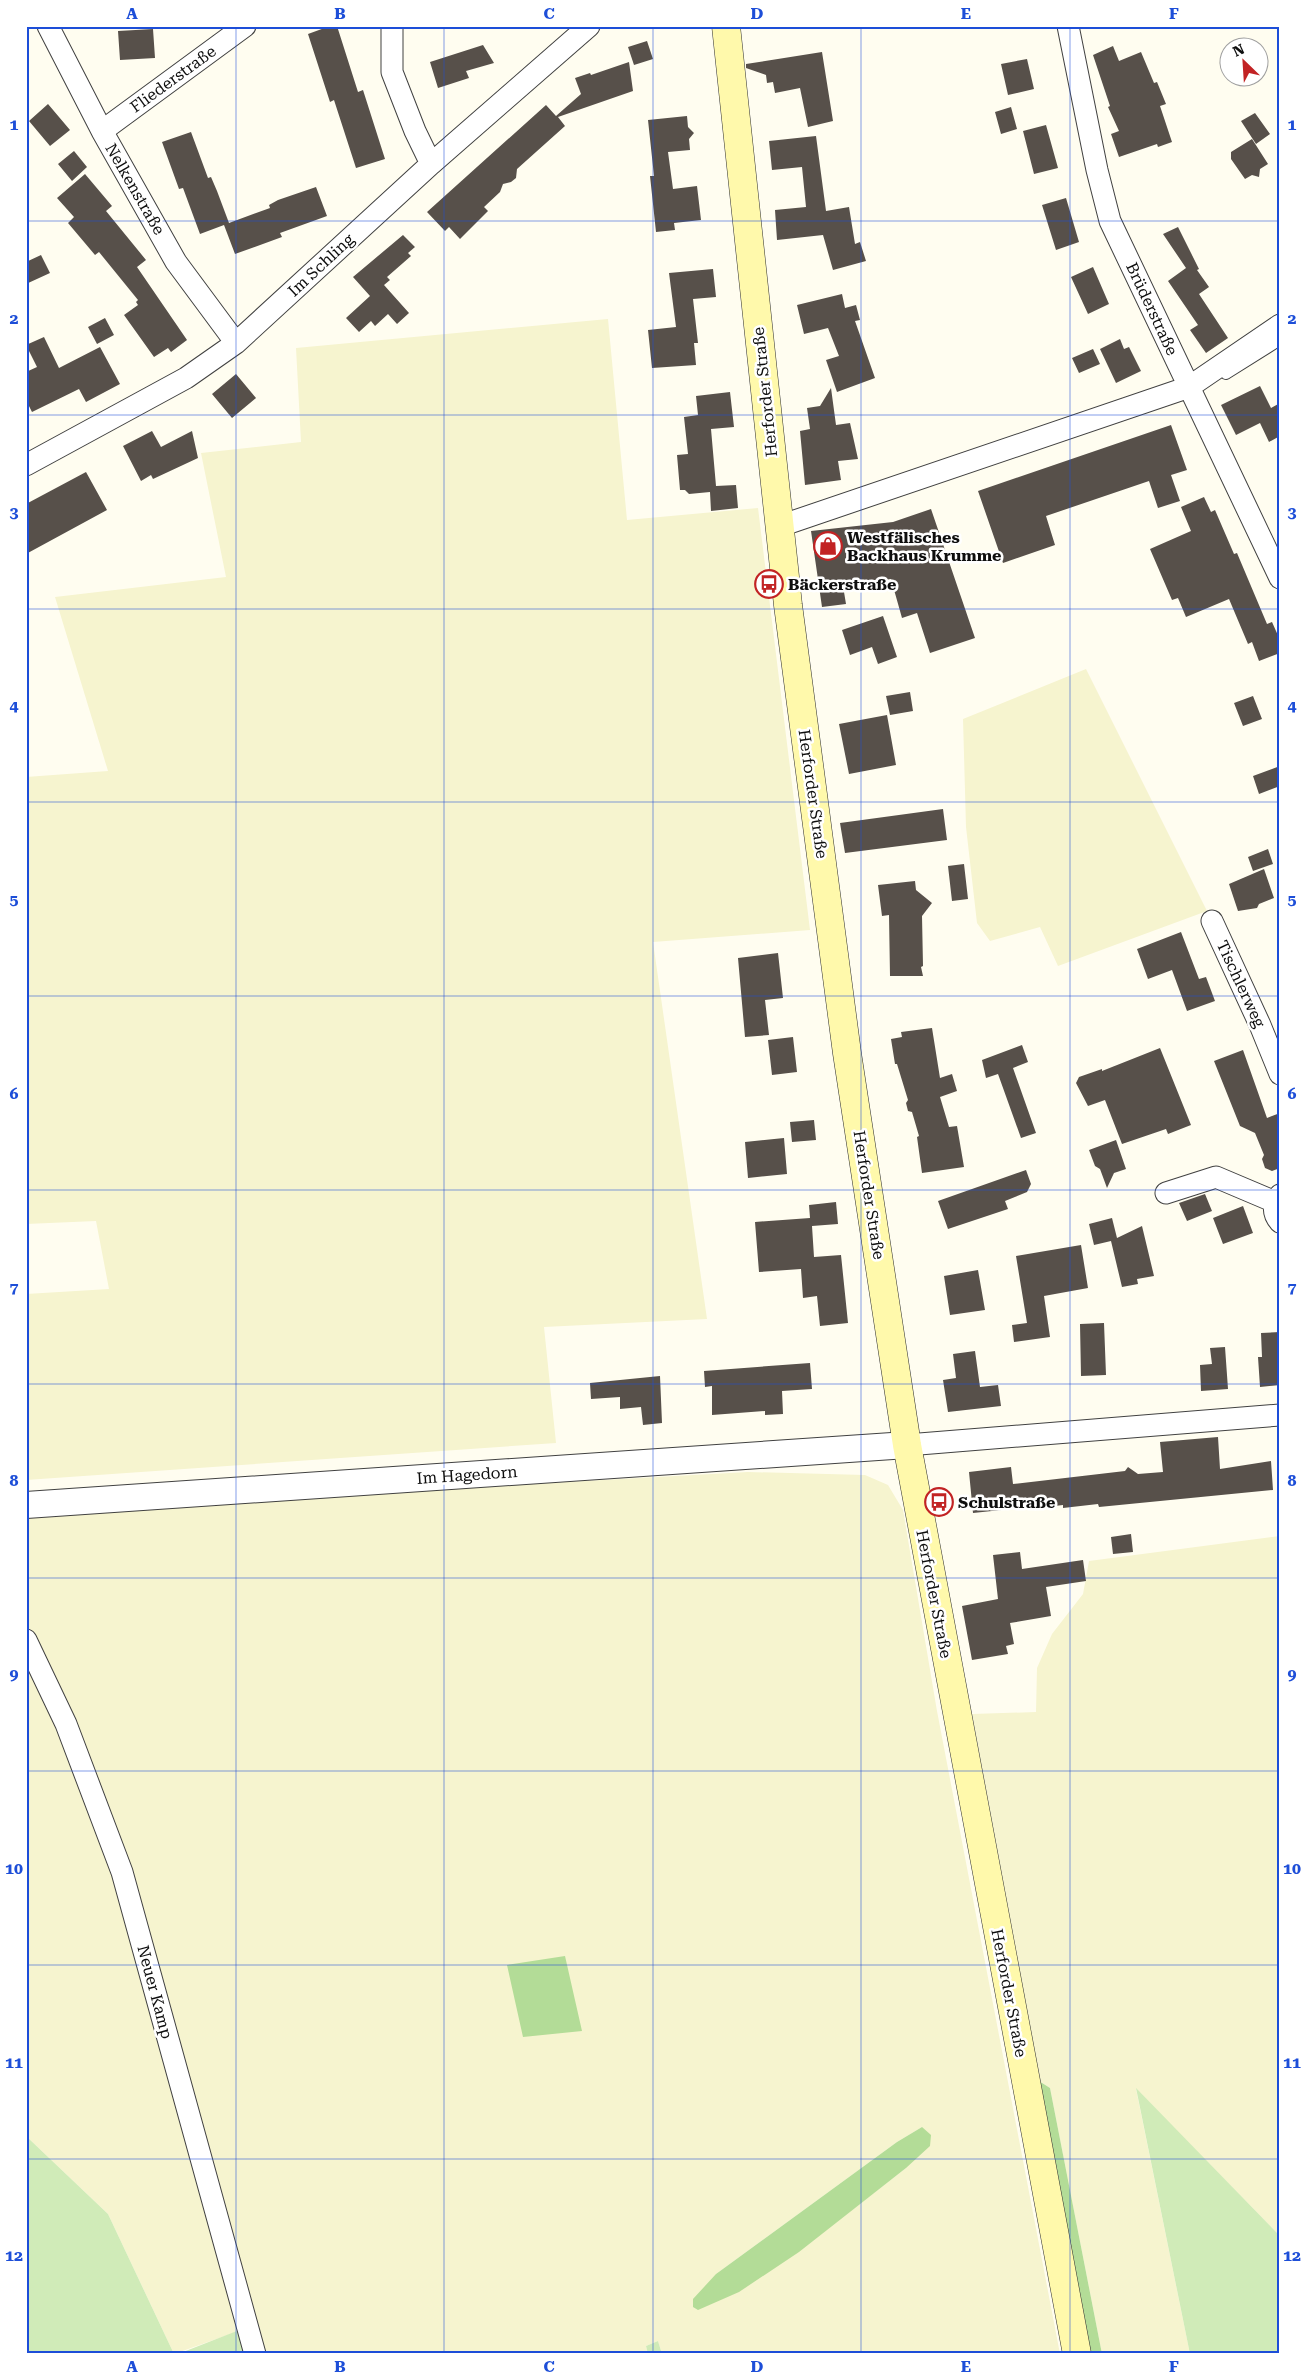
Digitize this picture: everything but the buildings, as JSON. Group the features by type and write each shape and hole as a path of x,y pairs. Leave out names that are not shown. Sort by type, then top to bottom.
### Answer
{"main road":[{"name":"Herforder Straße","path":"726,26 788,605 847,1053 907,1446 1077,2354"}],"street":[{"name":"Nelkenstraße","path":"48,26 102,131 176,262 236,343"},
{"name":"Fliederstraße","path":"102,131 245,26"},
{"path":"392,26 392,72 415,131 431,164"},
{"name":"Im Schling","path":"26,465 186,378 236,343 431,164 589,26"},
{"name":"Brüderstraße","path":"1068,26 1096,170 1110,221 1280,578"},
{"path":"780,526 1191,391 1280,325"},
{"name":"Tischlerweg","path":"1212,922 1260,1025 1280,1074"},
{"path":"1166,1194 1216,1177 1278,1207"},
{"path":"907,1446 1280,1415"},
{"name":"Im Hagedorn","path":"26,1505 907,1446"},
{"name":"Neuer Kamp","path":"26,1640 66,1724 122,1872 256,2354"}],"lane":[{"path":"1191,391 1280,340"}],"shaded area":[{"path":"608,319 627,520 758,508 810,930 653,942 707,1319 544,1327 556,1443 26,1480 26,1294 109,1289 96,1221 26,1224 26,777 108,771 55,597 226,577 201,453 301,442 296,348"},
{"path":"1086,669 1207,911 1058,966 1040,927 990,941 977,923 966,827 963,719"},
{"path":"748,1472 865,1475 888,1485 903,1510 937,1711 1060,2354 662,2354 658,2341 646,2346 648,2354 264,2354 242,2330 174,2354 108,2214 26,2136 26,1512","holes":["922,2127 906,2168 853,2209 716,2274 897,2142"]},
{"path":"1280,1536 1280,2236 1136,2089 1190,2354 1102,2354 1050,2088 1039,2081 972,1714 1036,1712 1037,1668 1052,1634 1083,1594 1089,1561"}],"green space":[{"path":"565,1956 582,2031 523,2037 507,1965"},
{"path":"1039,2081 1050,2088 1102,2354 1088,2354"},
{"path":"1136,2088 1280,2236 1280,2354 1190,2354"},
{"path":"922,2127 931,2135 930,2146 906,2168 799,2252 739,2292 698,2310 693,2307 693,2299 716,2274 897,2142"},
{"path":"26,2136 108,2214 174,2354 26,2354"},
{"path":"242,2329 247,2354 178,2354"},
{"path":"658,2341 662,2354 648,2354 646,2346"}],"place":[{"name":"Westfälisches Backhaus Krumme","path":"828,546"},
{"name":"Bäckerstraße","path":"769,584"},
{"name":"Schulstraße","path":"939,1502"}]}
